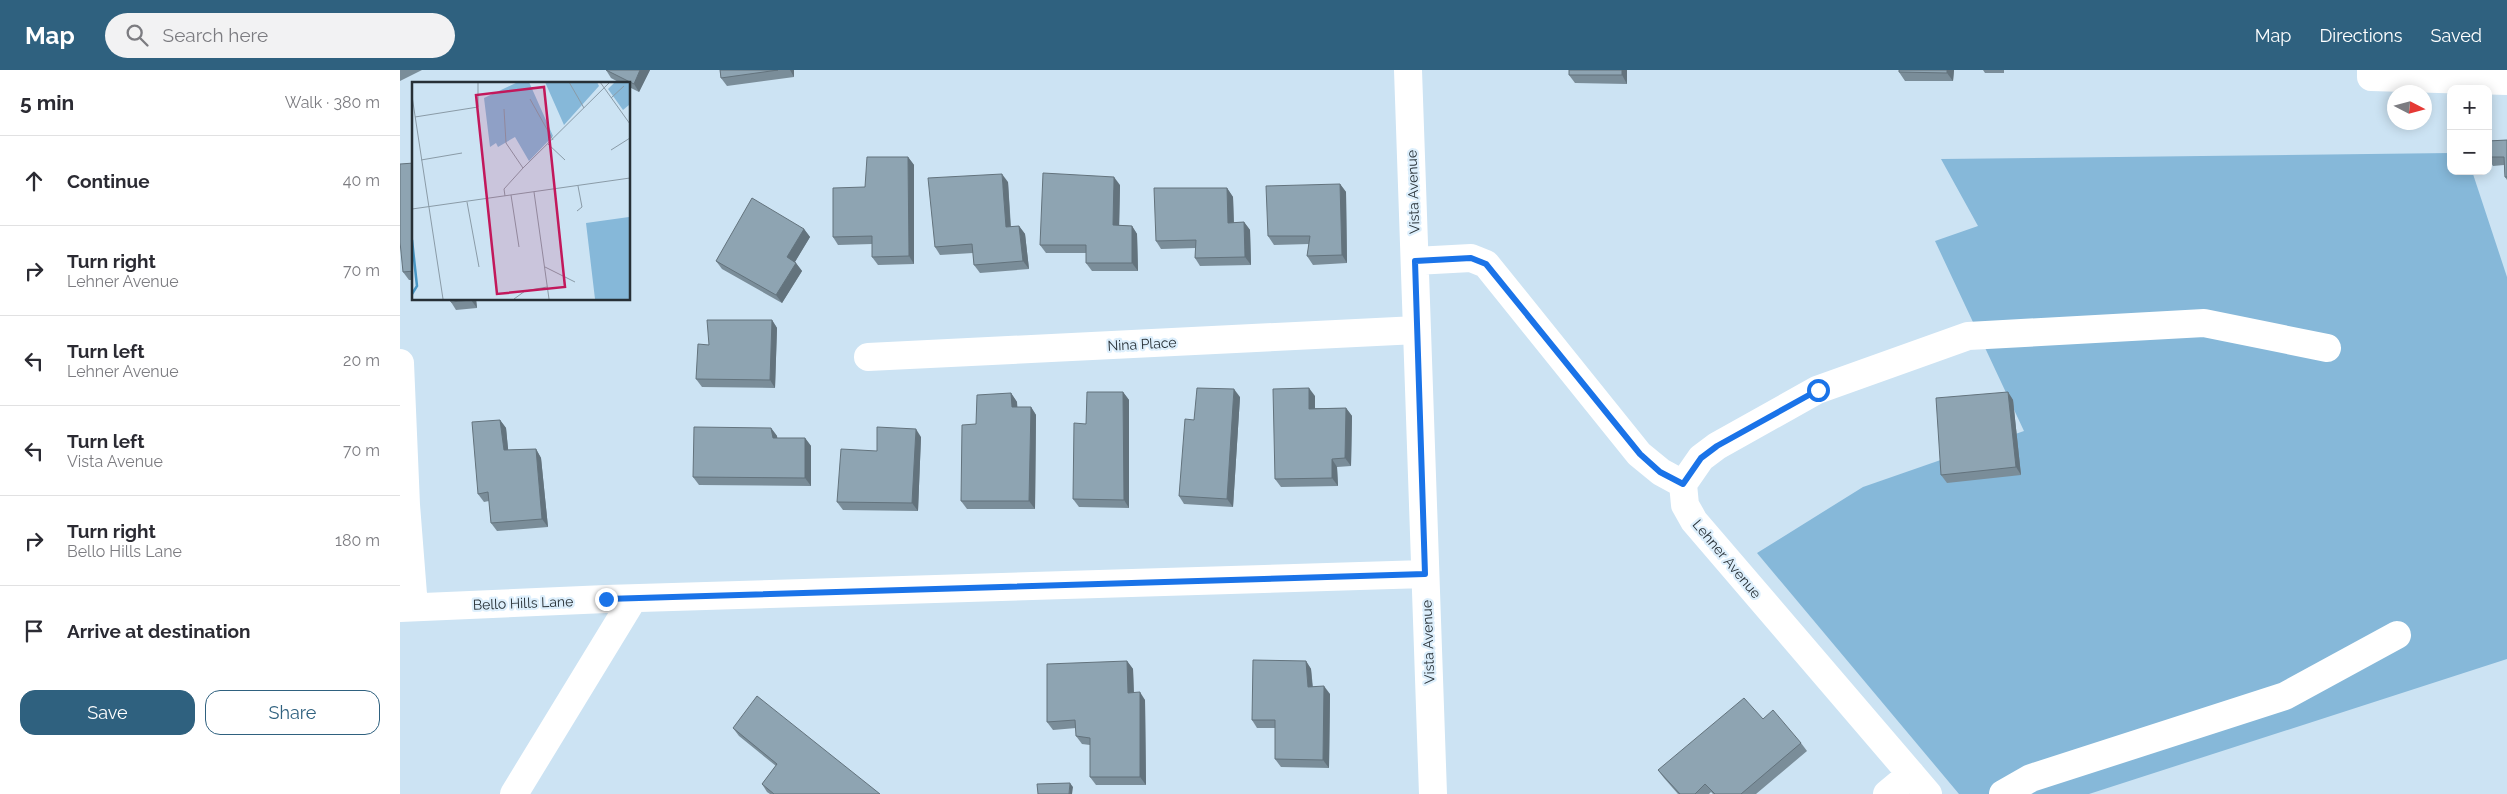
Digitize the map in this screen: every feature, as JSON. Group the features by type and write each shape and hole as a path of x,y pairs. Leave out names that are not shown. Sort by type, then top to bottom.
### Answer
{"street":[{"name":"Vista Avenue","path":"1408,70 1433,794"},
{"path":"2371,73 2507,81"},
{"path":"1415,261 1471,258 1486,264 1640,454 1660,472 1683,484 1701,458 1717,446 1818,390 1968,336 2204,323 2327,348"},
{"name":"Nina Place","path":"868,357 1417,330"},
{"path":"400,363 406,505 407,608"},
{"name":"Lehner Avenue","path":"1683,484 1685,505 1694,521 1920,784"},
{"name":"Bello Hills Lane","path":"407,608 1425,574"},
{"path":"514,794 633,599"},
{"path":"2002,794 2031,778 2285,696 2397,635"},
{"path":"1886,794 1920,784"}],"shaded area":[{"path":"2447,153 2447,175 2473,175 2507,277 2507,659 2089,794 1959,794 1757,553 1863,487 2024,431 1935,241 1978,226 1941,159"}],"building":[{"path":"606,70 640,70 634,84"},
{"path":"720,70 778,70 721,78"},
{"path":"1569,70 1622,70 1622,75 1569,75"},
{"path":"1899,70 1947,70 1947,73 1899,72"},
{"path":"2507,140 2507,177 2505,177 2504,157 2492,157 2492,141"},
{"path":"867,157 908,157 909,256 872,257 872,236 833,237 833,188 865,187"},
{"path":"412,163 412,271 403,272 400,242 400,164"},
{"path":"1043,173 1114,177 1113,225 1132,226 1132,263 1086,263 1086,245 1040,245"},
{"path":"1002,174 1006,227 1019,226 1023,261 974,265 972,244 935,247 928,178"},
{"path":"1340,184 1342,255 1307,256 1310,236 1268,236 1266,186"},
{"path":"1154,188 1227,188 1228,223 1244,222 1245,257 1195,258 1196,240 1156,241"},
{"path":"752,198 804,229 787,257 796,263 776,295 716,261"},
{"path":"450,300 471,300 451,302"},
{"path":"707,320 772,320 770,380 696,379 698,344 709,345"},
{"path":"1197,388 1234,389 1227,499 1179,496 1185,419 1194,420"},
{"path":"1309,388 1309,409 1346,408 1345,458 1332,459 1332,478 1275,479 1273,389"},
{"path":"1087,392 1123,392 1124,500 1073,499 1074,423 1086,424"},
{"path":"2008,392 2016,467 1941,475 1936,398"},
{"path":"1011,393 1012,407 1031,407 1029,501 961,501 962,425 976,424 977,395"},
{"path":"500,420 504,450 536,449 542,519 491,523 488,492 478,494 472,422"},
{"path":"694,427 771,428 773,438 805,438 805,478 693,477"},
{"path":"877,427 916,429 912,503 837,502 841,449 877,451"},
{"path":"1253,660 1306,661 1308,687 1324,686 1323,760 1275,759 1275,720 1252,720"},
{"path":"1127,661 1128,693 1140,692 1140,777 1090,777 1090,738 1076,736 1075,720 1047,722 1047,664"},
{"path":"757,696 880,794 774,794 762,784 777,764 733,728"},
{"path":"1744,698 1763,719 1773,710 1801,743 1741,794 1715,794 1705,784 1695,794 1680,794 1658,770"},
{"path":"1070,783 1069,794 1038,794 1037,784"}],"route":[{"path":"606,599 1425,574 1415,261 1471,258 1486,264 1640,454 1660,472 1683,484 1701,458 1717,446 1818,390"}]}
